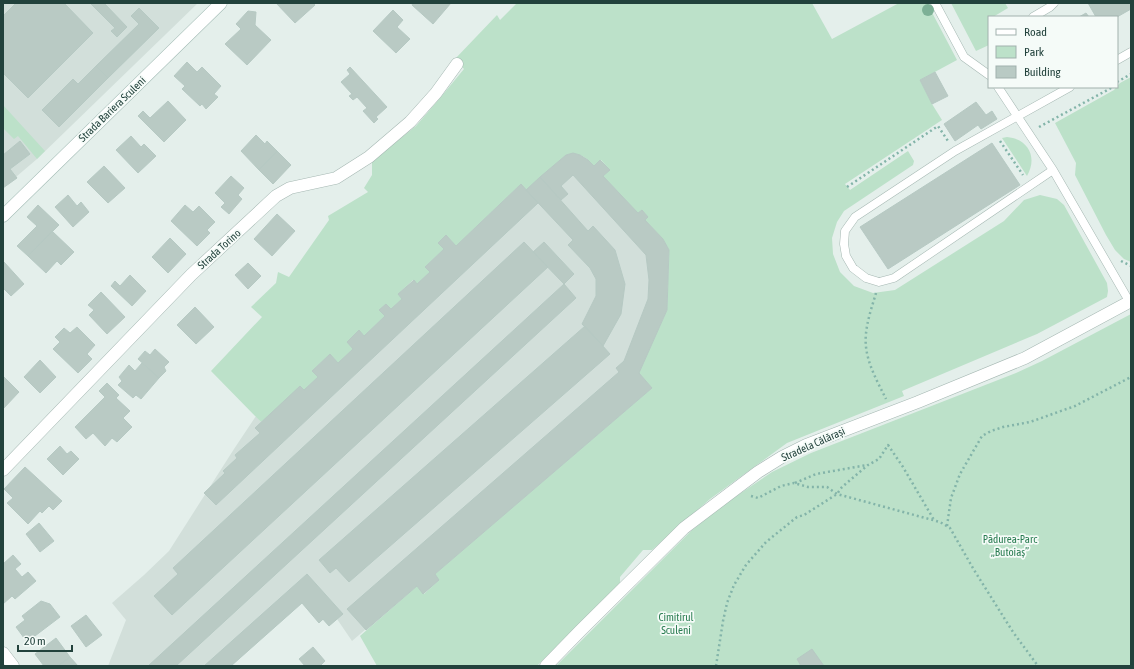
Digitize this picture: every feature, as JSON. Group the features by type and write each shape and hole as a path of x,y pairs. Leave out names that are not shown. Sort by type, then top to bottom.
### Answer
{"street":[{"name":"Strada Bariera Sculeni","path":"3,216 221,3"},
{"name":"Strada Torino","path":"3,470 190,275 276,196 290,188 336,178 369,157 410,122 436,93 457,64"},
{"name":"Stradela Călărași","path":"546,666 684,528 738,487 782,457 800,448 1025,358 1130,301"},
{"path":"3,653 13,666"}],"lane":[{"path":"935,3 964,57 988,74"},
{"path":"1036,16 1054,3"},
{"path":"1118,59 1131,52"},
{"path":"999,88 1053,170 1130,301"},
{"path":"1053,170 894,278 879,282 866,278 853,268 846,256 844,244 845,232 855,217 955,151 1068,88"}],"path":[{"path":"1118,81 1131,74"},
{"path":"1028,132 1111,88"},
{"path":"847,187 938,126 955,151"},
{"path":"993,130 1030,185"},
{"path":"879,282 868,322 866,346 868,359 892,412"},
{"path":"947,526 951,498 960,474 982,436 1003,427 1030,422 1075,406 1131,377"},
{"path":"716,666 727,603 734,585 746,565 766,542 797,517 804,515 836,494 868,465 879,459 888,445 904,467 934,520"},
{"path":"738,487 747,496 758,498 781,486 794,483 816,474 868,465"},
{"path":"794,483 808,487 827,487 836,494 934,520 950,528 974,570 1013,632 1038,666"}],"shaded area":[{"path":"3,3 198,3 37,159 3,188"},
{"path":"573,153 580,155 594,166 600,160 610,170 638,213 642,210 648,217 645,221 663,239 669,250 652,388 435,574 439,580 423,594 416,586 352,641 337,619 329,626 323,620 319,623 302,603 231,666 108,666 126,620 112,603 169,551 256,416 261,422 330,354 338,362 353,349 347,342 359,330 364,336 385,316 379,310 386,304 390,309 398,294 414,280 417,284 430,272 425,267 443,250 438,243 446,235 456,245 521,184 526,189 566,155"}],"green space":[{"path":"517,3 812,3 832,39 899,3 927,3 957,60 920,80 942,120 845,184 850,190 908,151 914,161 913,165 844,211 837,222 832,238 833,254 840,272 854,286 873,293 895,290 1004,221 1024,200 1040,195 1057,199 1064,205 1107,283 1107,297 1037,334 902,391 904,396 787,443 710,499 652,550 643,550 620,577 620,583 537,666 377,666 360,636 417,586 424,594 439,580 435,574 652,388 639,373 667,310 669,250 663,239 645,220 648,217 642,210 638,213 603,176 610,170 601,160 594,166 578,154 566,155 526,190 521,184 456,246 446,235 438,243 444,249 425,267 430,272 417,284 413,280 398,294 402,299 391,309 386,304 379,310 385,316 364,336 359,331 347,342 353,349 338,363 330,354 312,371 318,377 304,390 261,422 211,371 262,317 251,307 276,283 278,272 289,277 329,220 328,216 368,192 364,188 372,175 372,161 416,126 464,69 455,59 497,15 500,20"},
{"path":"951,3 1005,3 1008,8 995,16 988,16 988,45 976,51"},
{"path":"1131,77 1131,262 1124,259 1115,250 1106,235 1075,175 1076,163 1055,123 1118,88 1120,83"},
{"path":"3,105 45,151 37,159 18,136 14,139 3,128"},
{"path":"1007,137 1021,141 1029,150 1031,162 1027,176 1002,138"},
{"name":"Pădurea-Parc „Butoiaș”","path":"1131,314 1131,666 556,666 691,531 726,503 772,472 811,453 1016,373"}],"building":[{"path":"16,3 64,3 93,33 28,98 3,73 3,16"},
{"path":"90,3 104,3 127,27 117,37 111,31 115,28"},
{"path":"276,3 313,3 315,5 295,23"},
{"path":"413,3 451,3 433,24 412,5"},
{"path":"1088,3 1131,3 1131,9 1118,16 1095,16"},
{"path":"139,8 159,28 108,78 96,66 139,24 131,16"},
{"path":"393,10 403,20 397,27 410,39 396,53 373,31"},
{"path":"248,11 256,12 255,25 271,40 247,65 225,44 241,29 236,24"},
{"path":"1086,13 1088,16 1081,16"},
{"path":"187,62 197,72 202,67 221,86 214,94 218,97 206,109 202,104 200,106 182,89 185,86 174,76"},
{"path":"96,66 108,78 59,127 42,110 73,79 78,84"},
{"path":"350,67 387,107 376,117 378,119 374,123 363,111 367,108 357,97 353,100 349,96 352,94 341,82 350,74 347,70"},
{"path":"935,72 948,96 932,104 920,80"},
{"path":"168,101 186,120 164,142 138,116 143,111 150,118"},
{"path":"976,102 986,115 992,111 997,119 981,129 978,125 955,141 944,124"},
{"path":"256,135 265,144 267,141 277,151 259,170 241,151"},
{"path":"131,136 141,147 144,144 156,156 138,173 116,150"},
{"path":"20,141 30,154 10,169 17,178 3,188 3,155"},
{"path":"992,143 1020,185 888,269 860,227"},
{"path":"277,151 291,165 273,184 259,170"},
{"path":"573,153 580,155 594,166 600,160 610,170 603,176 638,213 642,210 648,217 645,220 663,239 669,250 667,310 639,373 652,388 435,574 439,580 423,594 417,586 366,630 347,609 619,372 616,368 624,361 648,299 649,280 646,255 573,175 561,186 568,194 561,200 540,177 566,155"},
{"path":"104,166 125,188 108,203 87,182"},
{"path":"231,176 244,188 238,195 242,199 229,214 221,207 225,203 215,193"},
{"path":"540,177 588,231 593,226 615,250 625,284 621,314 603,346 582,324 596,296 596,279 590,268 568,245 573,240 526,190"},
{"path":"521,184 538,203 216,505 204,493 225,473 223,471 237,458 235,455 260,433 255,428 300,386 304,390 318,377 312,371 330,354 338,363 353,349 347,342 359,330 364,336 385,316 379,310 386,304 391,309 402,299 398,294 414,280 417,284 430,272 425,267 444,249 438,243 446,235 456,246"},
{"path":"68,195 77,206 81,202 89,212 73,227 55,207"},
{"path":"38,205 59,225 28,256 17,246 37,226 27,217"},
{"path":"185,205 193,212 199,206 215,222 207,230 210,233 197,246 171,221"},
{"path":"277,214 295,231 272,256 254,239"},
{"path":"52,231 74,252 61,265 57,261 46,273 28,256"},
{"path":"170,238 186,254 168,273 152,257"},
{"path":"524,242 548,267 172,615 154,596 178,574 173,568"},
{"path":"544,242 574,274 564,284 533,252"},
{"path":"4,262 24,284 11,296 3,288"},
{"path":"248,263 261,276 248,289 235,275"},
{"path":"130,275 146,291 132,306 111,286 115,281 120,286"},
{"path":"564,284 576,298 176,666 148,666"},
{"path":"101,292 125,317 107,334 89,315 94,310 88,305"},
{"path":"195,307 214,327 196,344 177,325"},
{"path":"585,326 610,354 349,582 336,568 330,573 319,560"},
{"path":"77,327 95,345 87,354 92,359 78,373 53,349 60,342 55,337 64,328 70,333"},
{"path":"155,349 169,362 164,367 166,371 159,378 138,359 145,351 150,355"},
{"path":"40,360 56,377 40,393 24,377"},
{"path":"142,363 159,378 141,399 136,395 133,398 118,385 122,381 119,377 129,365 135,371"},
{"path":"3,376 19,392 3,409"},
{"path":"107,383 119,395 116,398 130,411 123,418 132,427 117,442 112,438 105,446 93,433 86,439 75,427 105,397 99,391"},
{"path":"60,446 67,454 71,451 79,459 63,475 47,459"},
{"path":"25,467 62,501 53,510 49,506 42,513 40,511 28,524 7,503 13,498 4,489"},
{"path":"39,523 54,541 40,552 26,534"},
{"path":"13,555 21,564 15,569 22,577 28,572 36,581 15,599 12,596 3,604 3,564"},
{"path":"307,574 343,614 329,626 323,619 319,623 302,603 231,666 204,666"},
{"path":"41,601 50,604 60,617 27,642 16,627 25,620 22,616"},
{"path":"86,615 102,635 86,647 71,626"},
{"path":"56,638 70,657 58,666 44,666 35,654"},
{"path":"313,647 325,661 320,666 305,666 299,659"},
{"path":"812,649 824,666 801,666 797,659"},
{"path":"70,657 78,666 58,666"}],"park label":[{"name":"Cimitirul Sculeni","path":"676,623"}]}
